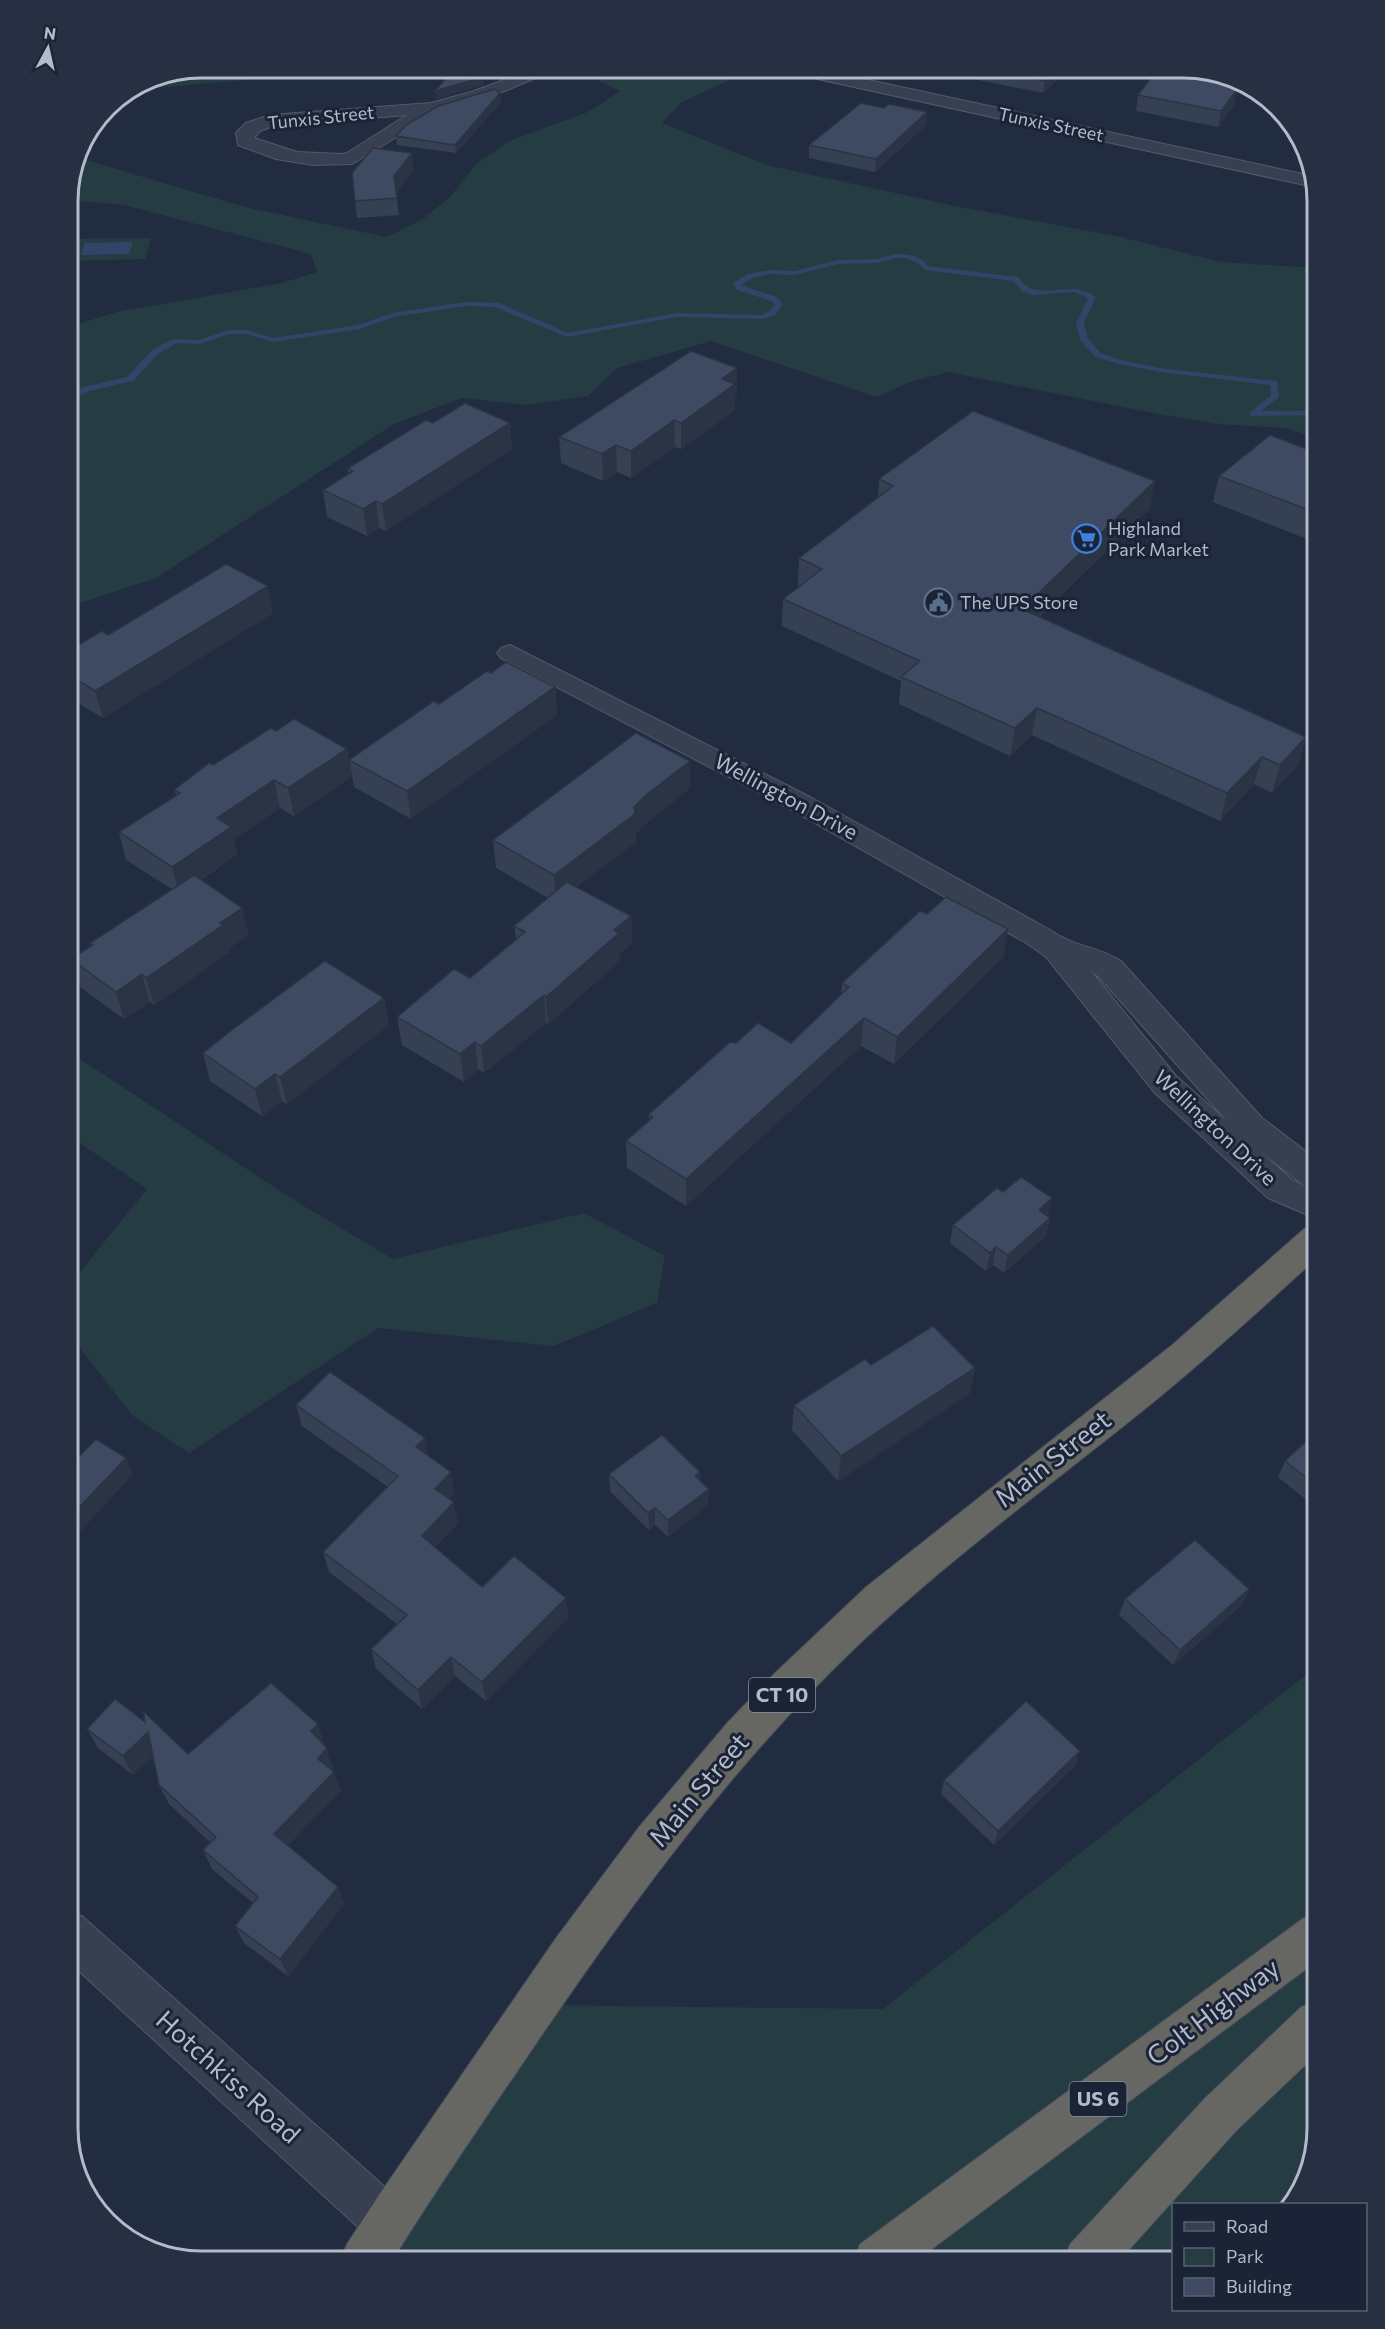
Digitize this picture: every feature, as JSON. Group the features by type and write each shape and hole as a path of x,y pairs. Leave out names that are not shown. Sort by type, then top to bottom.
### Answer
{"highway":[{"name":"Main Street","path":"370,2251 535,2005 638,1863 747,1733 838,1638 929,1558 1185,1355 1307,1247"},
{"name":"Colt Highway","path":"890,2251 1307,1941"},
{"path":"1096,2251 1221,2114 1307,2032"}],"street":[{"name":"Tunxis Street","path":"432,108 362,152 338,161 320,161 255,147 246,141 245,133 253,127 270,121 432,108 480,95 521,78"},
{"name":"Tunxis Street","path":"836,78 1305,180"},
{"name":"Wellington Drive","path":"510,653 800,802 1039,937 1057,950 1165,1084 1280,1189 1307,1201"},
{"name":"Wellington Drive","path":"1057,950 1096,960 1110,969 1251,1127 1307,1169"},
{"name":"Hotchkiss Road","path":"78,1941 388,2222"}],"green space":[{"path":"267,78 154,88 185,79"},
{"path":"593,78 734,78 682,102 662,123 767,165 955,206 1121,237 1221,262 1307,267 1307,435 1285,428 1218,424 1164,415 948,372 910,382 876,397 711,341 617,368 588,396 526,405 462,398 394,424 156,578 78,604 78,324 117,312 282,283 317,272 311,254 124,205 78,201 80,177 85,160 245,207 387,237 423,219 450,197 475,165 509,141 588,112 620,91"},
{"path":"151,238 145,259 78,261 78,239"},
{"path":"78,1058 297,1202 393,1259 584,1213 665,1256 657,1303 554,1346 378,1328 189,1453 133,1416 78,1346 78,1275 147,1189 78,1142"},
{"path":"1307,1674 1307,2128 1305,2152 1300,2168 1281,2203 1172,2203 1172,2251 371,2251 535,2005 883,2009"}],"water":[{"path":"133,242 129,254 81,255 85,243"}],"building":[{"path":"446,78 480,78 435,91"},
{"path":"1029,78 1048,78 1045,81"},
{"path":"1151,78 1208,80 1237,90 1221,111 1138,95"},
{"path":"495,89 500,93 455,145 396,136 406,125 438,106"},
{"path":"861,103 884,108 889,104 927,112 876,159 809,145"},
{"path":"373,148 412,153 394,176 397,198 355,201 352,173"},
{"path":"691,351 737,368 722,379 735,384 681,423 674,420 631,451 616,445 602,454 559,437"},
{"path":"465,403 510,423 382,504 376,501 363,509 323,490 353,471 348,468 426,420 433,423"},
{"path":"973,411 1155,481 1022,609 1306,737 1280,765 1262,757 1227,793 1037,708 1015,728 901,677 920,661 783,599 822,569 799,558 893,486 879,479"},
{"path":"1270,435 1307,449 1307,509 1219,476"},
{"path":"226,564 268,586 95,691 78,680 78,645 102,631 108,635"},
{"path":"506,662 555,687 407,791 349,760 434,701 439,704 487,671 491,673"},
{"path":"294,719 347,749 288,788 274,780 217,818 231,827 172,867 119,832 180,793 174,790 209,763 213,765 271,728 276,731"},
{"path":"636,733 690,761 645,796 634,807 635,814 554,875 493,840"},
{"path":"194,875 242,908 220,923 223,925 146,978 142,974 116,992 78,964 78,955 93,945 90,943"},
{"path":"567,882 631,916 614,930 619,933 546,997 544,995 481,1046 475,1042 460,1054 397,1017 454,969 470,978 525,932 514,926"},
{"path":"946,897 1008,929 897,1037 864,1018 686,1179 626,1141 653,1117 649,1114 730,1042 736,1043 758,1023 791,1043 849,987 842,983 920,911 927,914"},
{"path":"325,961 384,998 280,1077 275,1074 255,1089 203,1053 233,1029"},
{"path":"1021,1177 1052,1198 1039,1210 1050,1218 1008,1255 996,1247 990,1253 953,1225 997,1188 1003,1192"},
{"path":"933,1326 975,1368 841,1456 794,1405 865,1359 871,1365"},
{"path":"330,1372 425,1438 416,1447 451,1472 435,1489 454,1502 422,1536 482,1587 514,1556 566,1598 482,1682 451,1657 418,1690 371,1649 407,1615 323,1552 398,1476 296,1405"},
{"path":"662,1435 700,1472 695,1476 709,1489 668,1520 655,1508 648,1513 609,1474"},
{"path":"96,1439 126,1458 78,1508 78,1458"},
{"path":"1307,1440 1307,1478 1285,1461"},
{"path":"1195,1540 1249,1589 1180,1650 1125,1599"},
{"path":"271,1683 318,1724 311,1731 327,1748 318,1759 334,1772 274,1834 338,1887 280,1959 235,1926 258,1897 203,1850 216,1837 159,1785 148,1732 123,1756 87,1729 115,1699 145,1722 143,1711 188,1754"},
{"path":"1026,1701 1080,1751 998,1831 944,1780"}],"waterway":[{"path":"78,394 86,389 130,379 155,352 176,341 200,342 228,332 246,332 273,340 360,327 392,315 466,304 496,305 567,335 677,315 763,317 772,313 779,304 774,299 740,288 737,284 751,276 770,272 795,273 838,262 877,261 895,256 908,256 922,263 925,268 1015,279 1020,286 1033,293 1074,290 1081,292 1092,297 1080,323 1084,340 1098,355 1119,362 1160,370 1274,383 1275,397 1253,414 1307,413"}],"place":[{"name":"Highland Park Market","path":"1087,539"},
{"name":"The UPS Store","path":"939,603"}]}
